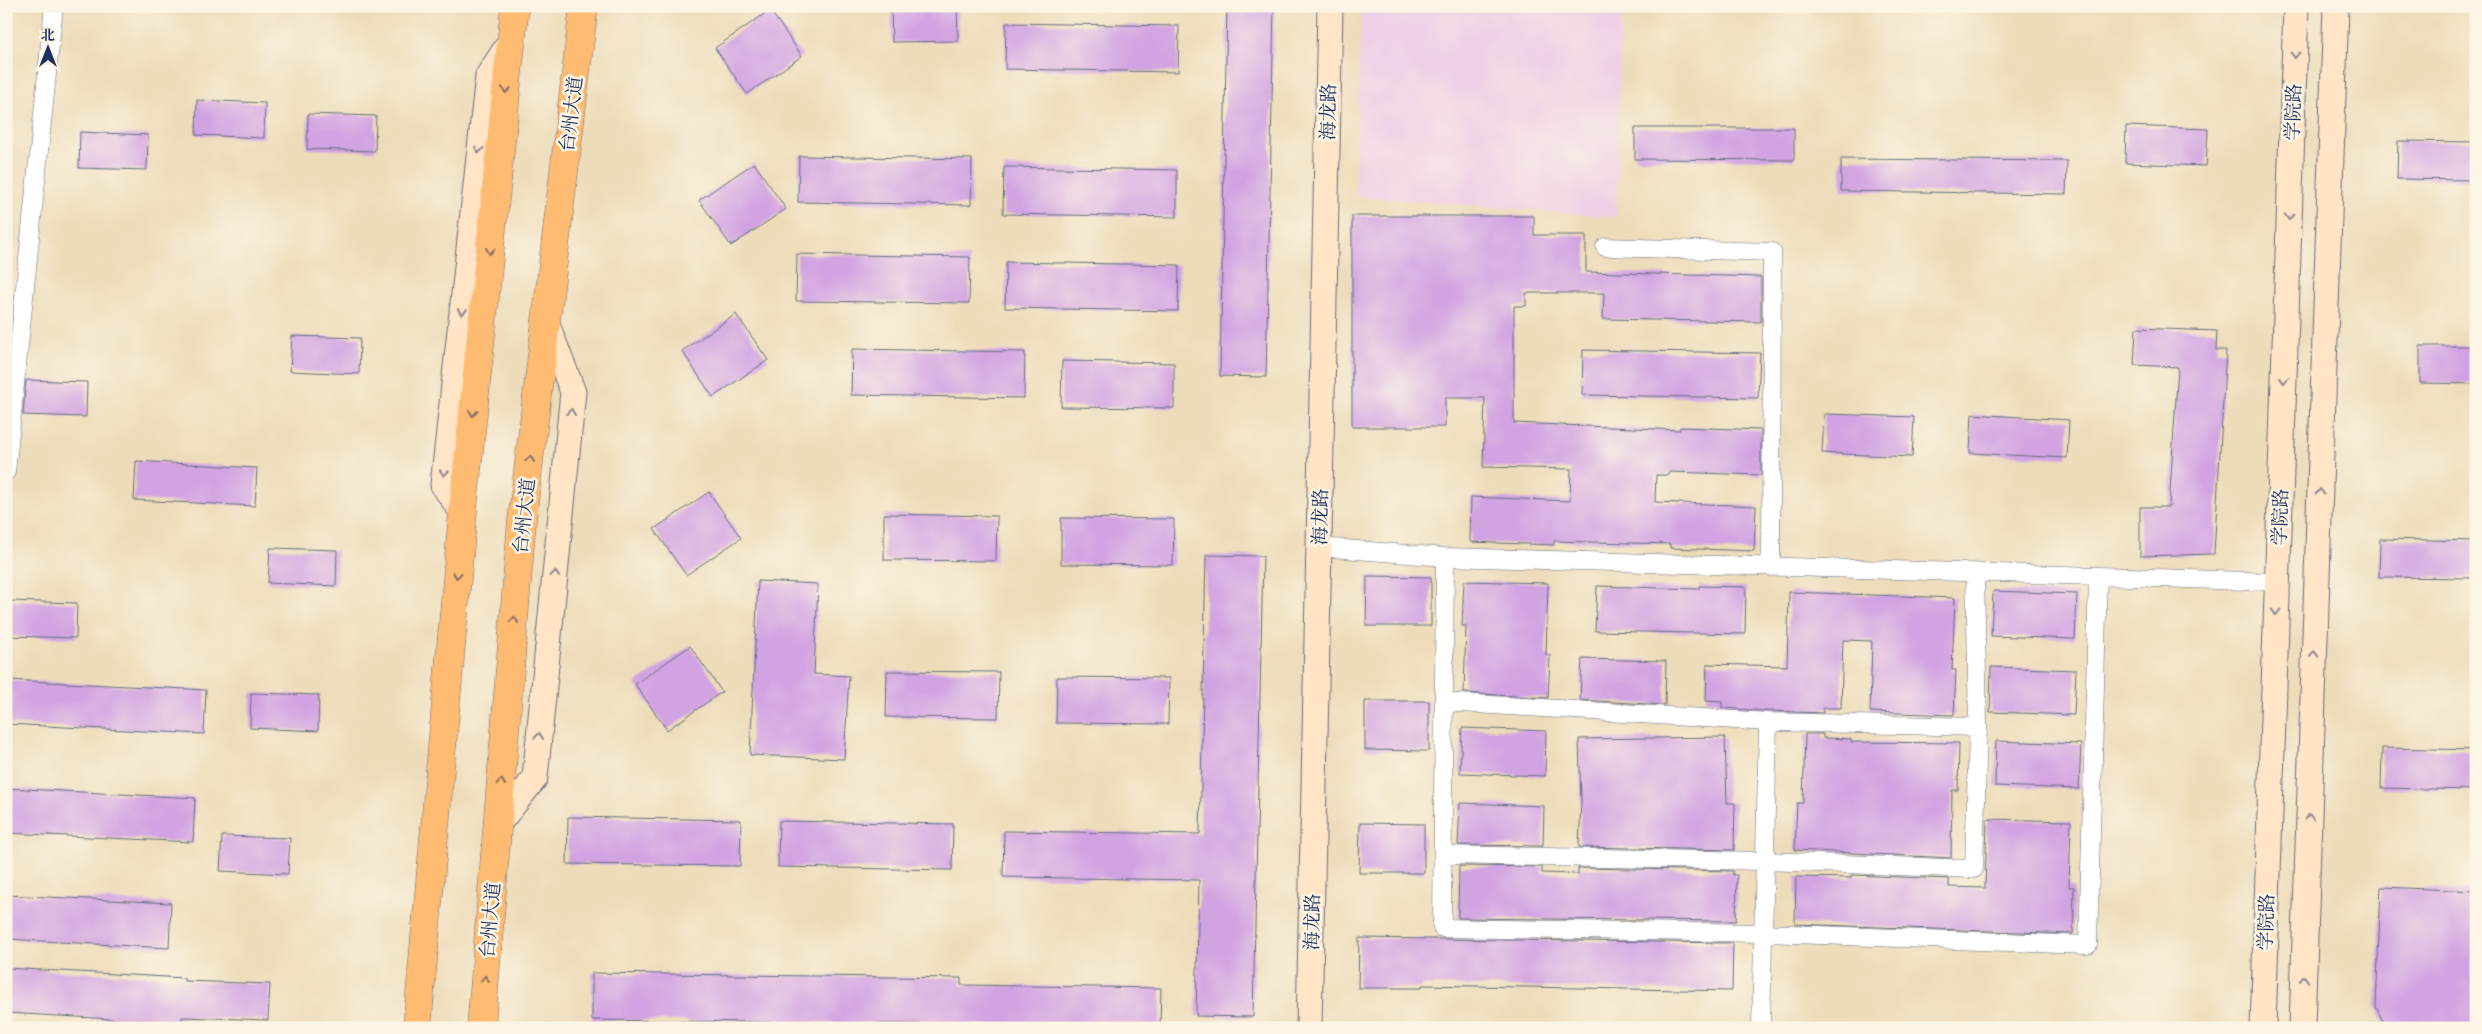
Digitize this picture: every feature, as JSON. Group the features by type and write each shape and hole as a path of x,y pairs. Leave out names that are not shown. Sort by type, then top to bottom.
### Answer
{"main road":[{"path":"417,1028 463,513 515,6"},
{"name":"台州大道","path":"481,1028 522,520 584,6"},
{"name":"海龙路","path":"1310,1028 1330,6"},
{"name":"学院路","path":"2262,1028 2296,6"},
{"name":"学院路","path":"2302,1028 2336,6"},
{"path":"498,824 535,778 573,392 546,322"}],"street":[{"path":"6,472 54,6"},
{"path":"1605,247 1772,252 1771,567"},
{"path":"1319,548 1445,558 2277,582"},
{"path":"1445,558 1442,928 1764,933 2088,945 2098,576"},
{"path":"1442,855 1765,861 1974,870 1978,726 1975,572"},
{"path":"1444,702 1768,722 1978,726"},
{"path":"1761,1028 1768,722"}],"shaded area":[{"path":"1361,6 1621,6 1616,217 1355,196"}],"building":[{"path":"891,6 957,6 958,41 892,42"},
{"path":"1227,6 1274,6 1266,377 1220,376"},
{"path":"770,10 802,56 747,94 715,48"},
{"path":"1006,23 1179,26 1178,72 1005,69"},
{"path":"197,100 265,103 264,138 196,135"},
{"path":"308,114 376,116 375,151 307,149"},
{"path":"2126,126 2208,129 2206,166 2125,163"},
{"path":"1635,128 1794,128 1794,160 1635,159"},
{"path":"80,132 148,135 147,170 79,168"},
{"path":"2398,141 2476,142 2476,180 2397,179"},
{"path":"799,156 972,159 971,205 798,202"},
{"path":"1841,159 2067,161 2066,194 1841,191"},
{"path":"754,163 786,209 731,246 699,200"},
{"path":"1004,167 1177,170 1177,217 1003,214"},
{"path":"1352,216 1534,216 1534,235 1586,235 1586,272 1761,277 1761,322 1603,319 1604,293 1526,293 1526,306 1514,306 1514,423 1680,430 1680,427 1761,430 1761,475 1668,472 1668,475 1656,475 1655,502 1756,506 1754,551 1670,548 1670,544 1554,541 1554,545 1470,542 1471,497 1570,501 1571,469 1483,467 1485,398 1445,398 1445,427 1352,427"},
{"path":"797,254 970,257 969,303 796,301"},
{"path":"1006,262 1179,265 1178,311 1005,308"},
{"path":"736,314 768,360 713,397 682,351"},
{"path":"2136,328 2217,331 2216,350 2226,350 2214,554 2140,556 2140,507 2169,507 2178,367 2134,365"},
{"path":"292,336 360,338 359,374 290,371"},
{"path":"2420,346 2476,346 2476,384 2420,383"},
{"path":"852,349 1025,352 1024,398 851,395"},
{"path":"1583,350 1760,353 1758,398 1582,395"},
{"path":"1062,361 1174,363 1174,408 1061,407"},
{"path":"26,380 87,382 86,417 23,415"},
{"path":"1824,414 1914,417 1912,457 1822,453"},
{"path":"1972,414 2069,420 2067,458 1970,453"},
{"path":"136,461 257,468 255,506 134,500"},
{"path":"709,492 741,538 686,575 654,529"},
{"path":"884,514 997,516 996,561 884,560"},
{"path":"1061,518 1174,519 1173,565 1061,564"},
{"path":"2380,539 2476,541 2476,578 2379,577"},
{"path":"270,548 337,550 336,586 268,583"},
{"path":"1206,555 1263,556 1253,1017 1196,1016 1199,880 1003,877 1004,831 1200,834"},
{"path":"1367,576 1431,577 1431,626 1366,626"},
{"path":"758,581 818,584 814,674 849,676 844,759 750,755"},
{"path":"1464,581 1548,583 1546,655 1550,655 1548,698 1464,693 1466,626 1462,626"},
{"path":"1597,586 1699,589 1699,586 1746,587 1745,634 1595,631"},
{"path":"1993,591 2077,594 2075,639 1991,636"},
{"path":"1789,592 1955,598 1952,670 1956,670 1954,715 1870,712 1872,641 1843,640 1841,708 1823,708 1823,713 1768,711 1722,708 1722,702 1706,701 1707,664 1787,666"},
{"path":"9,601 77,603 76,638 8,636"},
{"path":"690,646 722,692 667,730 635,684"},
{"path":"1582,659 1666,661 1665,705 1580,700"},
{"path":"1991,667 2076,670 2074,715 1990,712"},
{"path":"887,671 999,672 998,718 886,717"},
{"path":"1057,677 1169,678 1168,724 1056,723"},
{"path":"8,680 206,690 204,734 6,724"},
{"path":"251,693 319,695 318,731 250,728"},
{"path":"1365,701 1429,701 1429,751 1365,750"},
{"path":"1462,728 1546,731 1545,776 1460,773"},
{"path":"1805,734 1823,734 1823,738 1851,739 1851,742 1959,743 1958,790 1952,790 1951,858 1795,850 1797,803 1803,803"},
{"path":"1725,737 1727,803 1735,803 1734,850 1579,847 1581,802 1579,739"},
{"path":"1996,741 2081,744 2079,789 1995,786"},
{"path":"2382,748 2476,750 2476,790 2381,788"},
{"path":"6,788 195,798 193,842 6,833"},
{"path":"1460,803 1544,806 1543,846 1458,845"},
{"path":"568,817 741,820 740,866 567,864"},
{"path":"1987,819 2071,821 2069,887 2074,887 2073,934 1795,924 1796,877 1851,878 1851,875 1949,879 1949,887 1985,888"},
{"path":"779,821 953,824 952,870 778,867"},
{"path":"1360,823 1424,824 1424,873 1359,873"},
{"path":"222,836 290,838 288,874 220,871"},
{"path":"1459,866 1542,867 1542,873 1578,874 1578,868 1733,871 1733,875 1737,875 1736,921 1458,918"},
{"path":"2381,887 2476,891 2476,1028 2386,1028 2376,1007"},
{"path":"6,895 171,903 169,948 6,939"},
{"path":"1359,938 1733,943 1732,991 1422,985 1422,988 1358,988"},
{"path":"6,968 184,978 184,981 270,984 268,1020 182,1017 182,1023 6,1013"},
{"path":"592,973 961,978 961,985 1161,988 1160,1028 987,1028 987,1025 592,1020"}]}
